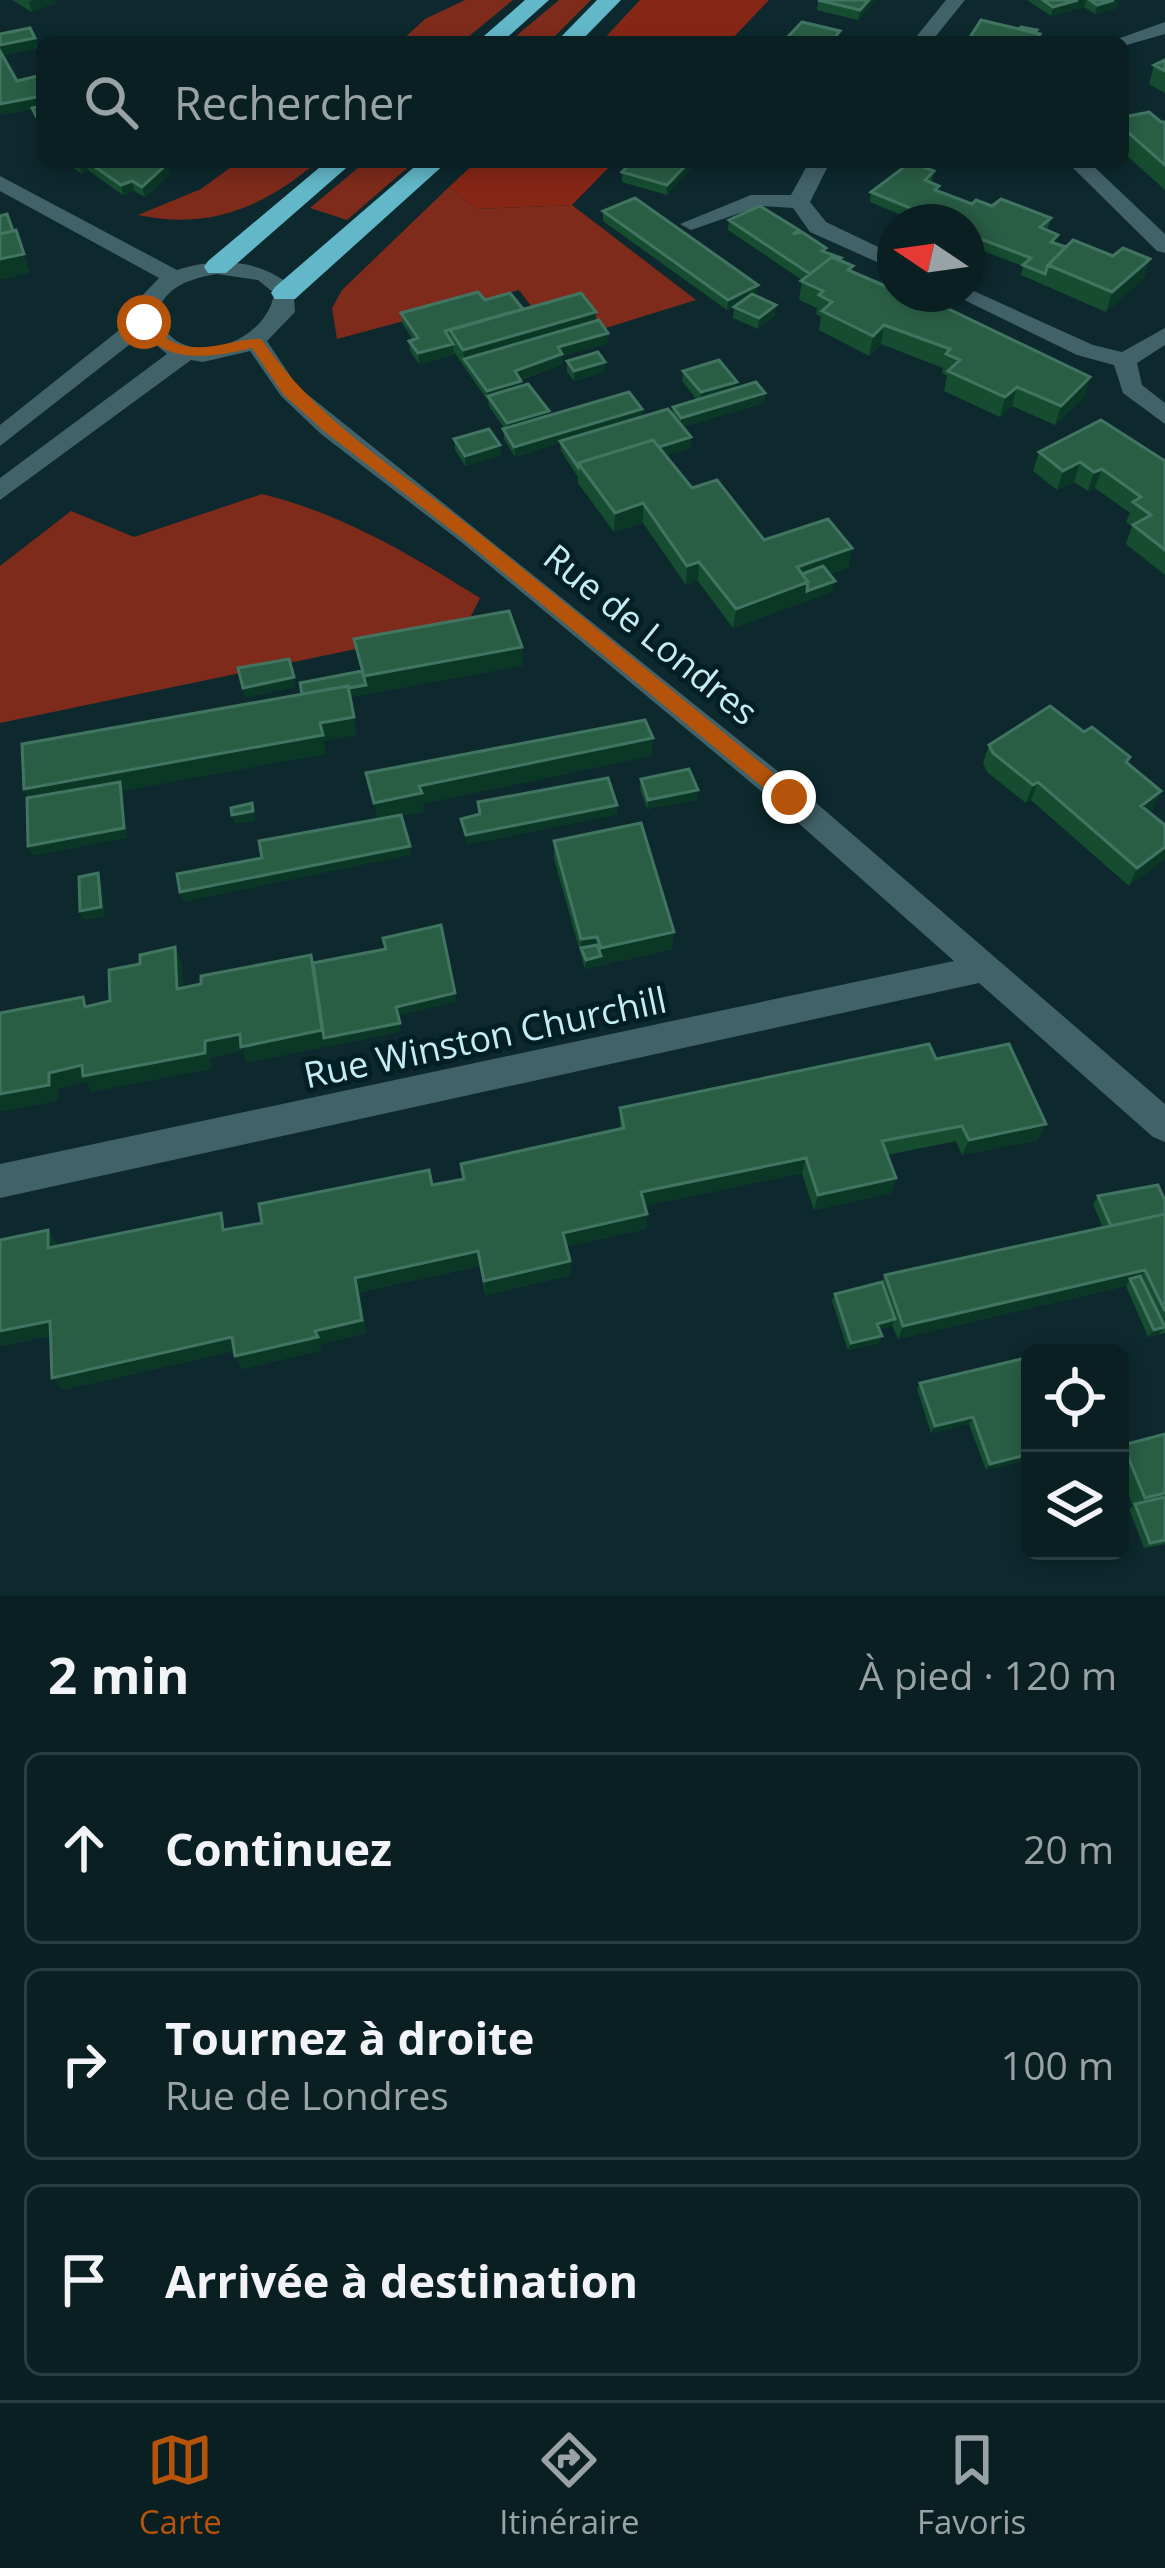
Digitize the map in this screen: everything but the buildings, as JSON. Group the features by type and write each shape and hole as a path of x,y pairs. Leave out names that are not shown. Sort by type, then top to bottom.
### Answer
{"highway":[{"path":"495,36 538,0"},
{"path":"574,36 610,0"},
{"path":"217,267 334,168"},
{"path":"285,293 429,168"}],"street":[{"path":"926,36 956,0"},
{"path":"1129,39 1165,28"},
{"path":"799,202 815,168"},
{"path":"1083,168 1165,246"},
{"path":"0,182 176,278"},
{"path":"691,224 758,199 799,202 818,227 877,254"},
{"path":"0,438 144,322 149,298 176,278 217,267 260,273 285,293 287,310 276,327 256,342 210,353 166,345 151,335 144,322"},
{"path":"985,304 1084,350 1125,360 1165,334"},
{"name":"Rue de Londres","path":"256,342 289,391 330,428 469,535 771,783 1165,1126"},
{"path":"0,491 187,351"},
{"path":"1125,360 1131,388 1165,416"},
{"name":"Rue Winston Churchill","path":"0,1181 986,968"}],"shaded area":[{"path":"465,0 513,0 469,36 407,36 425,19"},
{"path":"559,0 591,0 555,36 516,36"},
{"path":"640,0 769,0 735,36 607,36"},
{"path":"230,168 309,168 276,192 234,211 189,220 138,215 201,189"},
{"path":"358,168 407,168 347,220 310,208"},
{"path":"470,168 608,168 572,205 476,209 449,187"},
{"path":"449,187 476,209 572,205 696,300 596,331 544,323 519,290 337,339 332,308 342,290"},
{"path":"262,494 348,524 480,598 466,626 0,723 0,566 71,511 134,537"}],"route":[{"path":"144,322 151,335 187,351 210,353 256,342 289,391 330,428 469,535 789,797"}]}
